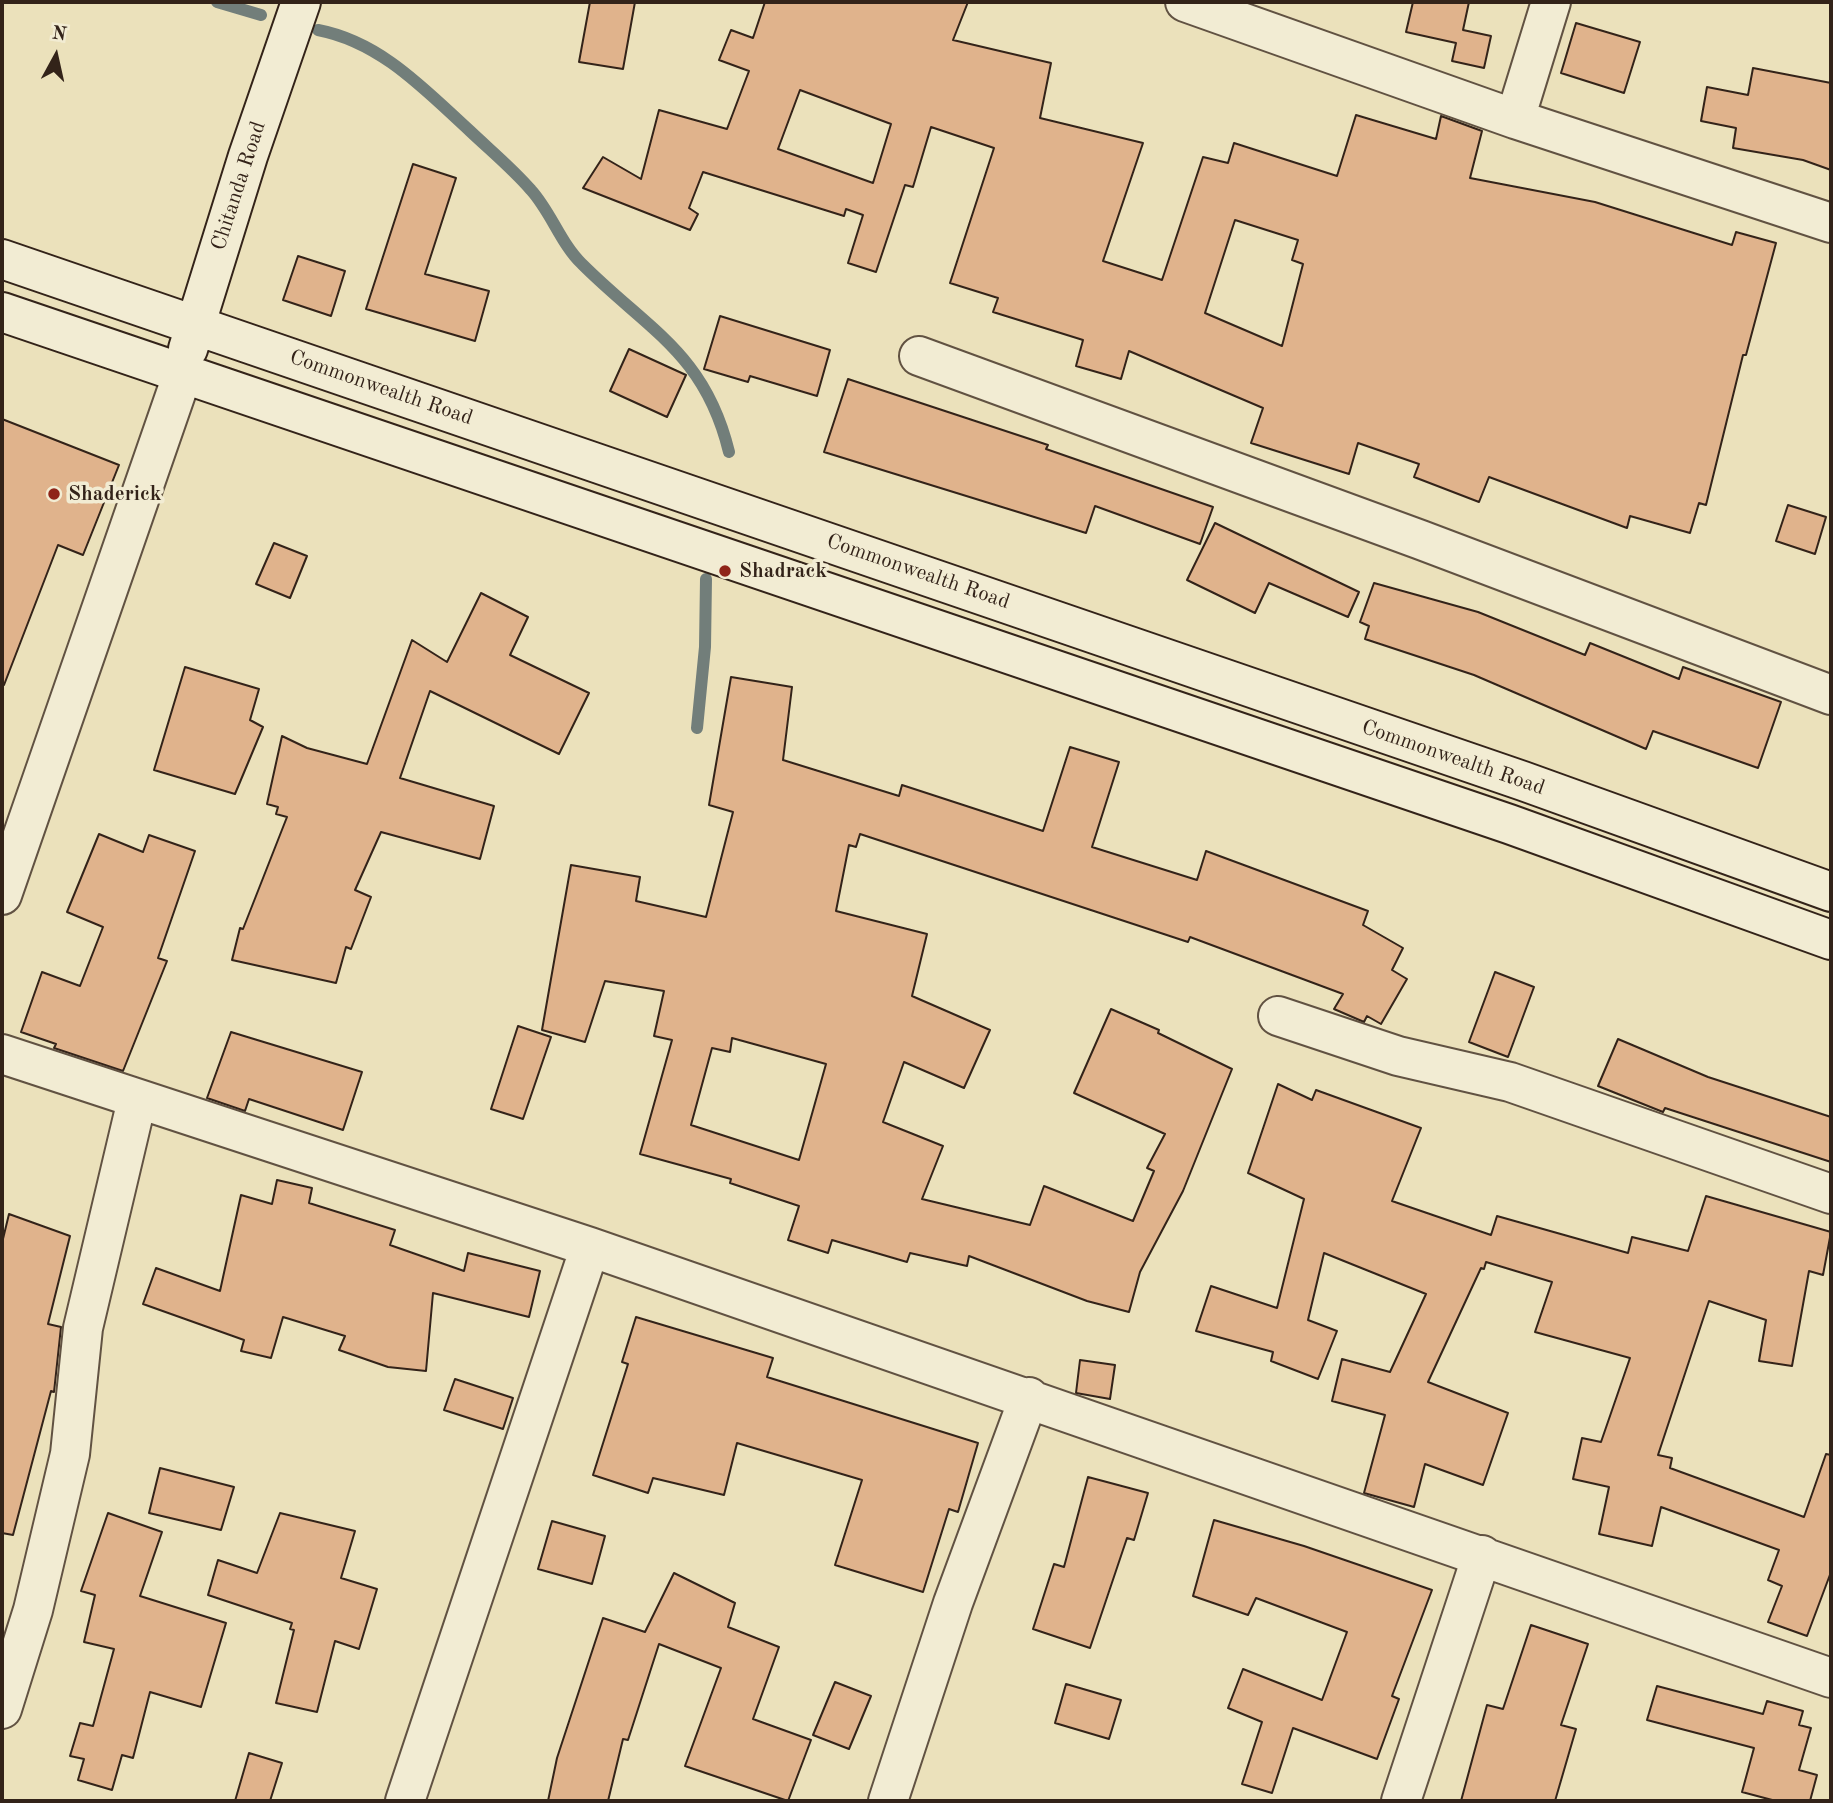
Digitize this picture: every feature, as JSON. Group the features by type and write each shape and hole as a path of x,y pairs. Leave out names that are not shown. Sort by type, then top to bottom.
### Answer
{"street":[{"name":"Chitanda Road","path":"2,895 183,373 195,323 301,2"},
{"path":"1185,2 1515,119 1831,223"},
{"path":"1515,119 1551,2"},
{"name":"Commonwealth Road","path":"2,258 1523,781 1831,892"},
{"path":"2,312 1496,820 1831,940"},
{"path":"919,356 1090,417 1831,695"},
{"path":"1278,1016 1398,1056 1510,1082 1831,1194"},
{"path":"2,1054 590,1247 1029,1397 1831,1678"},
{"path":"2,1709 33,1610 70,1454 83,1328 137,1100"},
{"path":"405,1801 590,1247"},
{"path":"888,1801 953,1603 1029,1397"},
{"path":"1401,1801 1482,1555"}],"building":[{"path":"590,2 635,2 623,69 579,62"},
{"path":"765,2 968,2 953,40 1051,63 1040,118 1143,143 1103,261 1162,280 1203,157 1228,163 1234,143 1337,176 1356,115 1436,139 1441,116 1482,131 1470,178 1595,202 1732,245 1736,232 1776,243 1746,355 1743,355 1706,505 1699,503 1690,533 1630,516 1627,528 1489,477 1479,502 1414,477 1419,464 1358,443 1349,474 1251,443 1263,408 1129,351 1121,379 1076,366 1083,340 993,312 998,298 950,283 994,148 931,127 913,187 905,185 876,272 848,263 863,215 846,209 844,216 703,172 689,208 698,214 690,230 583,188 603,157 641,179 659,110 727,129 749,71 719,60 731,30 753,38","holes":["800,90 891,124 873,183 778,149","1235,220 1298,240 1292,260 1303,264 1282,346 1205,313"]},
{"path":"1413,2 1469,2 1463,30 1491,36 1484,68 1452,61 1456,43 1406,32"},
{"path":"1576,23 1640,42 1624,93 1561,73"},
{"path":"1753,68 1831,83 1831,170 1803,160 1733,148 1736,128 1701,121 1707,87 1748,95"},
{"path":"413,164 456,178 425,274 489,291 475,341 366,309"},
{"path":"298,256 345,271 331,316 283,300"},
{"path":"720,316 830,350 817,396 750,376 748,382 704,369"},
{"path":"629,349 686,375 667,417 610,391"},
{"path":"848,379 1048,445 1046,449 1213,507 1200,544 1095,506 1086,533 824,452"},
{"name":"Shaderick","path":"2,419 119,465 83,555 58,545 4,685 2,684"},
{"path":"1788,505 1826,517 1815,554 1776,541"},
{"path":"1215,523 1359,592 1348,617 1269,583 1255,613 1187,580"},
{"path":"274,543 307,556 290,598 256,584"},
{"path":"1374,583 1478,612 1585,655 1590,643 1679,679 1683,667 1781,702 1758,768 1653,731 1646,749 1474,675 1365,639 1369,626 1360,622"},
{"path":"481,593 528,617 510,655 589,693 559,754 430,691 400,778 494,806 480,859 381,832 355,890 371,897 351,949 346,947 336,983 232,960 240,928 243,929 287,817 276,814 278,807 267,804 282,736 307,748 367,764 412,640 447,662"},
{"path":"185,667 259,689 250,720 263,727 235,794 154,770"},
{"path":"731,677 792,687 783,760 899,796 902,785 1043,831 1070,747 1119,762 1092,847 1197,880 1206,851 1368,911 1363,925 1403,948 1392,970 1407,979 1381,1024 1367,1016 1364,1022 1334,1009 1343,994 1190,937 1188,942 860,834 856,847 849,845 836,911 927,934 912,996 990,1030 964,1088 904,1062 883,1122 943,1146 922,1199 1030,1225 1044,1186 1133,1221 1154,1171 1147,1168 1165,1134 1074,1093 1111,1009 1159,1030 1158,1033 1232,1069 1183,1191 1140,1272 1129,1312 1087,1301 969,1256 967,1266 910,1253 907,1262 832,1240 828,1253 788,1240 799,1206 730,1183 731,1179 640,1154 672,1040 654,1036 664,991 605,981 585,1042 542,1030 571,865 640,877 636,901 706,917 733,812 709,805","holes":["732,1038 826,1064 799,1160 691,1125 712,1048 730,1052"]},
{"path":"99,834 143,852 149,835 195,851 158,958 167,961 123,1071 54,1048 56,1044 21,1032 42,972 80,986 103,927 67,912"},
{"path":"1495,972 1534,987 1508,1057 1469,1042"},
{"path":"518,1026 551,1037 523,1119 491,1109"},
{"path":"231,1032 362,1072 343,1130 249,1099 245,1111 207,1098"},
{"path":"1618,1039 1708,1077 1831,1117 1831,1162 1665,1108 1663,1112 1598,1086"},
{"path":"1278,1084 1312,1100 1316,1090 1421,1128 1392,1201 1491,1235 1497,1216 1628,1253 1632,1237 1688,1251 1706,1196 1831,1232 1823,1275 1809,1271 1792,1366 1759,1361 1766,1320 1709,1301 1658,1455 1672,1458 1670,1468 1804,1517 1826,1454 1831,1455 1831,1572 1807,1636 1768,1622 1782,1586 1768,1580 1779,1550 1661,1507 1652,1546 1599,1534 1609,1487 1573,1479 1582,1438 1601,1442 1630,1358 1535,1332 1552,1282 1486,1262 1484,1269 1481,1268 1428,1382 1508,1413 1483,1485 1425,1464 1414,1507 1364,1493 1385,1415 1332,1401 1342,1359 1390,1372 1426,1294 1324,1253 1308,1320 1337,1331 1318,1379 1271,1361 1273,1352 1196,1331 1211,1286 1277,1308 1304,1199 1248,1173"},
{"path":"277,1180 312,1188 309,1203 395,1230 390,1245 464,1271 468,1253 540,1271 529,1317 433,1293 426,1371 388,1367 339,1350 345,1336 283,1317 271,1358 241,1351 244,1340 143,1304 156,1268 220,1291 241,1195 272,1204"},
{"path":"9,1214 70,1236 48,1324 61,1327 54,1392 51,1391 13,1535 2,1533 2,1243"},
{"path":"636,1317 773,1358 767,1377 978,1443 958,1512 949,1509 923,1592 835,1565 862,1480 737,1443 724,1495 653,1478 648,1493 593,1475 628,1364 622,1362"},
{"path":"1080,1360 1115,1365 1110,1399 1076,1393"},
{"path":"455,1379 513,1398 503,1429 444,1410"},
{"path":"160,1468 234,1487 221,1530 149,1513"},
{"path":"1088,1477 1148,1493 1134,1540 1127,1538 1090,1648 1033,1629 1054,1564 1064,1567"},
{"path":"108,1513 162,1532 140,1596 226,1623 201,1707 150,1692 133,1758 122,1755 112,1790 78,1780 84,1759 70,1756 80,1723 93,1726 114,1649 84,1642 95,1595 81,1591"},
{"path":"280,1513 355,1531 341,1578 377,1589 359,1649 335,1641 317,1712 276,1703 294,1630 290,1629 292,1623 208,1595 218,1560 257,1573"},
{"path":"1214,1520 1304,1546 1432,1590 1392,1696 1399,1699 1377,1759 1293,1728 1272,1793 1242,1784 1262,1722 1228,1708 1243,1669 1322,1700 1347,1632 1256,1598 1248,1615 1193,1596"},
{"path":"552,1521 605,1536 592,1584 538,1569"},
{"path":"674,1573 735,1603 728,1627 779,1647 753,1719 811,1740 788,1801 685,1766 721,1668 659,1644 628,1740 623,1739 608,1801 548,1801 557,1758 603,1618 645,1632"},
{"path":"1531,1625 1588,1644 1561,1725 1576,1729 1555,1801 1461,1801 1487,1705 1503,1709"},
{"path":"835,1682 871,1696 849,1749 813,1735"},
{"path":"1066,1684 1121,1700 1109,1739 1055,1723"},
{"path":"1657,1686 1763,1714 1767,1701 1803,1711 1799,1725 1811,1728 1799,1770 1817,1775 1810,1801 1776,1801 1742,1792 1754,1748 1647,1720"},
{"path":"249,1753 282,1763 270,1801 235,1801"}],"waterway":[{"path":"217,2 261,15"},
{"path":"318,30 341,36 382,56 436,100 517,175 538,199 582,264 651,326 689,366 705,390 729,452"},
{"path":"697,728 705,647 706,579"}],"place":[{"name":"Shaderick","path":"54,494"},
{"name":"Shadrack","path":"725,571"}]}
